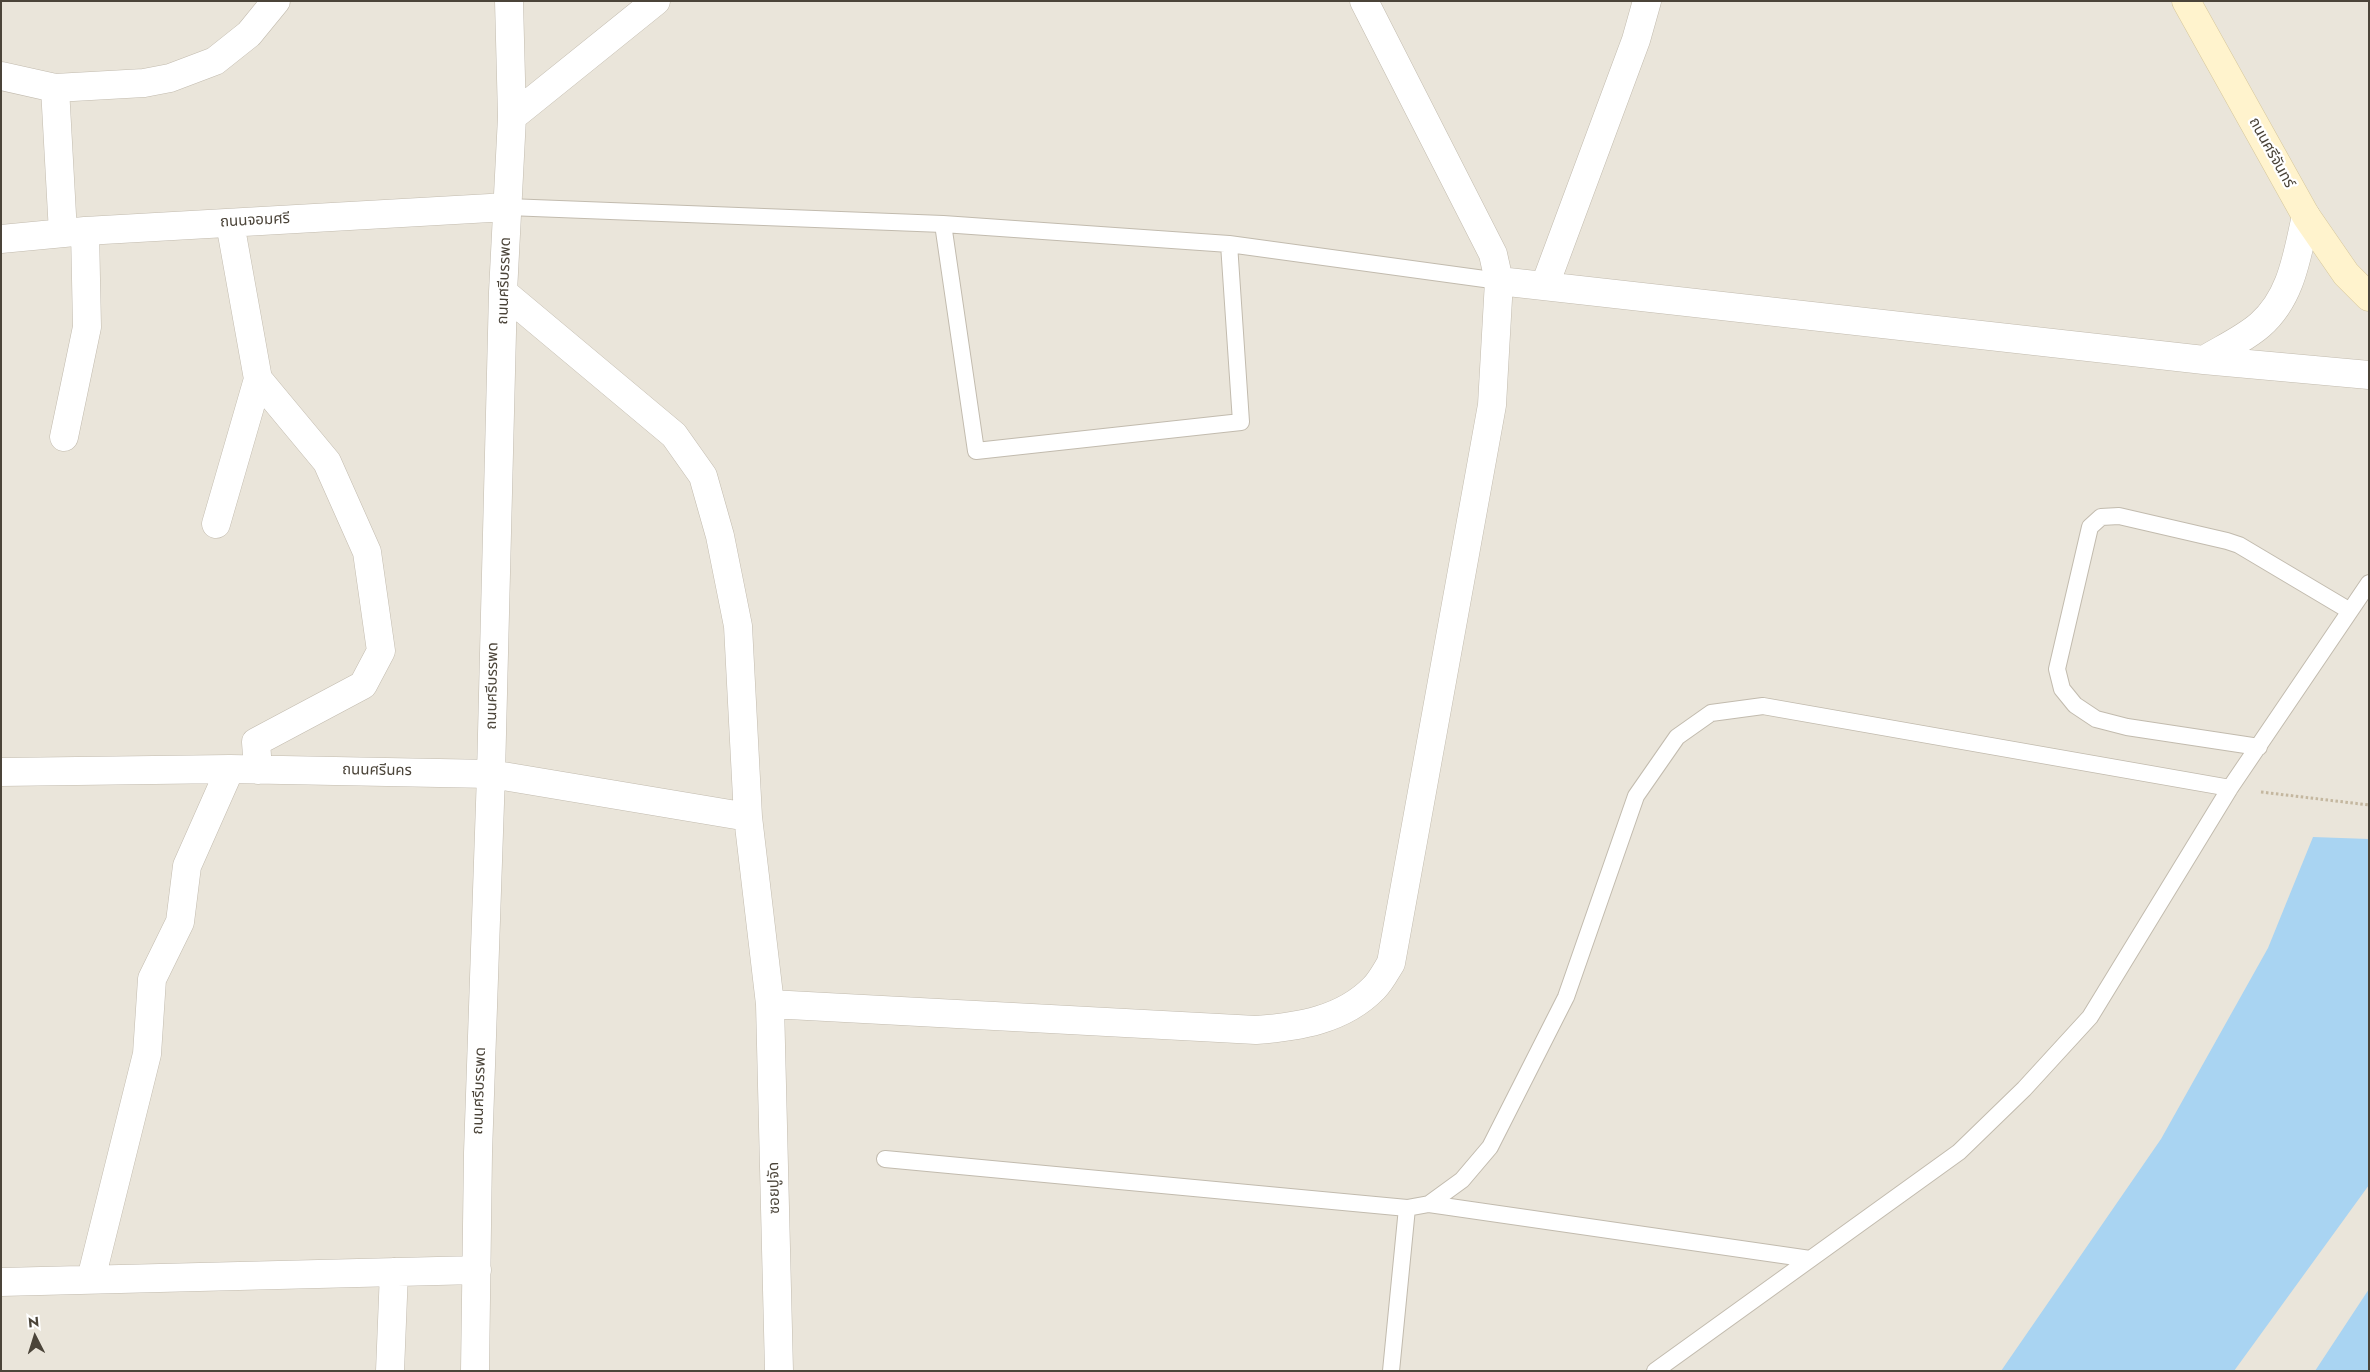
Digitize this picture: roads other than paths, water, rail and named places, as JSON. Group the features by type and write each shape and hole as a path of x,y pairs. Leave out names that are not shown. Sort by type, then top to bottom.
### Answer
{"main road":[{"name":"ถนนศรีจันทร์","path":"2186,1 2306,216 2346,274 2369,297"}],"street":[{"path":"1,76 55,88 144,83 170,78 215,61 249,34 276,1"},
{"name":"ถนนศรีบรรพด","path":"475,1371 478,1270 478,1153 491,774 503,292 512,117 509,1"},
{"path":"512,117 656,1"},
{"path":"770,1004 1256,1030 1291,1028 1322,1020 1352,1007 1374,988 1391,963 1492,405 1500,281 1493,254 1364,1"},
{"path":"1545,285 1636,40 1647,1"},
{"path":"55,88 87,327 64,437"},
{"name":"ถนนจอมศรี","path":"1,238 74,232 508,207"},
{"path":"2204,360 2260,326 2278,307 2289,286 2306,216"},
{"path":"216,524 258,379 230,223"},
{"path":"1500,281 2204,360 2369,375"},
{"name":"ซอยปูจัด","path":"503,292 674,435 703,476 720,536 738,626 748,817 770,1004 779,1371"},
{"path":"258,379 326,462 331,471 367,552 382,652 363,685 256,742 258,770"},
{"path":"91,1278 146,1054 152,979 180,922 187,866 230,769"},
{"name":"ถนนศรีนคร","path":"1,772 230,769 491,774 748,817"},
{"path":"1,1282 91,1278 478,1270"},
{"path":"390,1371 394,1272"}],"lane":[{"path":"508,207 943,224 1229,244 1500,281"},
{"path":"943,224 976,450 1241,422 1229,244"},
{"path":"2259,747 2127,727 2096,719 2074,704 2062,689 2057,669 2090,528 2101,517 2118,516 2227,541 2238,545 2350,611"},
{"path":"1655,1371 1959,1152 2024,1090 2090,1017 2230,788 2369,583"},
{"path":"1429,1204 1462,1180 1490,1147 1566,997 1636,796 1677,738 1711,713 1763,706 2230,788"},
{"path":"885,1159 1407,1208 1429,1204 1810,1259"},
{"path":"1391,1371 1407,1208"}],"water":[{"path":"2313,837 2369,839 2369,1185 2234,1371 2001,1371 2161,1139 2268,948"},
{"path":"2369,1289 2369,1371 2315,1371"}]}
